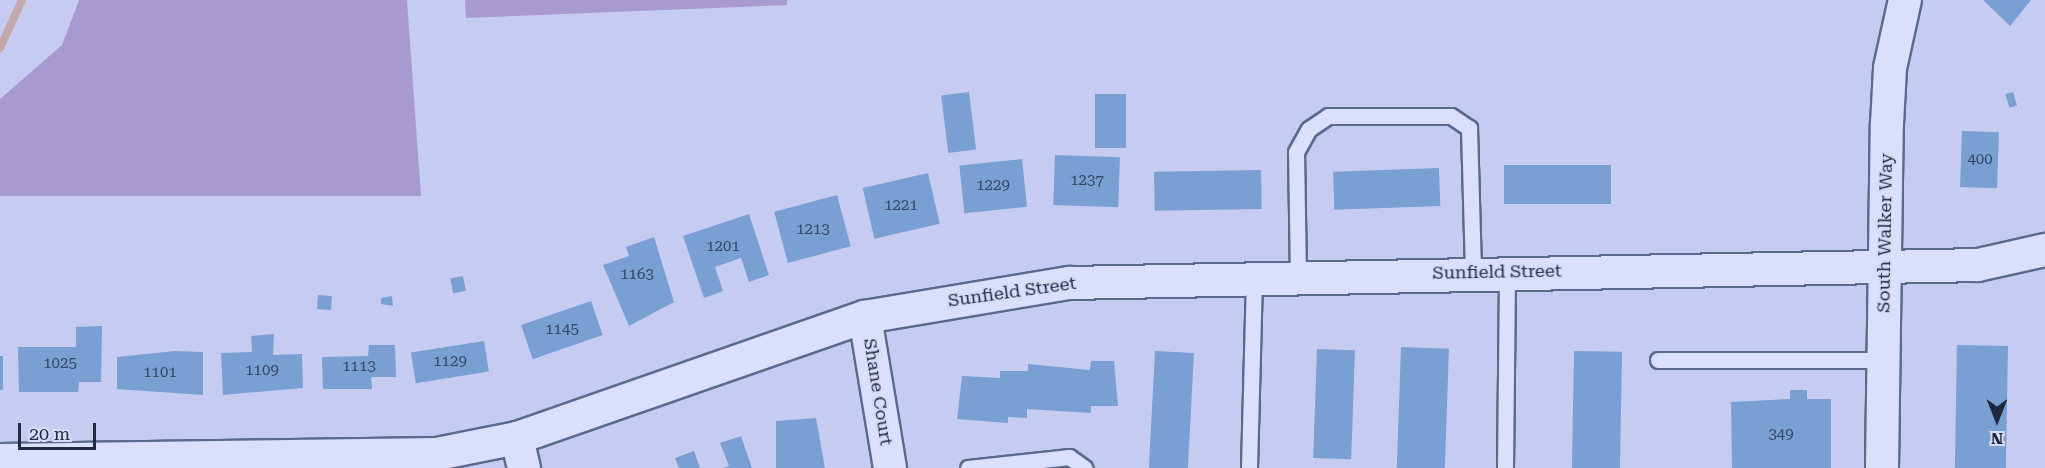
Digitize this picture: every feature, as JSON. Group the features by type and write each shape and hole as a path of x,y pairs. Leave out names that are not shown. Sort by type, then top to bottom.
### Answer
{"street":[{"name":"South Walker Way","path":"1882,468 1884,268 1890,68 1905,0"},
{"name":"Sunfield Street","path":"0,460 114,464 520,453 865,317 1069,283 1508,272 1978,265 2045,250"},
{"name":"Shane Court","path":"865,317 890,468"}],"lane":[{"path":"1298,277 1296,152 1309,129 1328,116 1451,116 1469,128 1473,273"},
{"path":"1504,468 1508,272"},
{"path":"1249,468 1254,278"},
{"path":"1658,360 1883,360"},
{"path":"968,468 1069,456 1085,468"}],"shaded area":[{"path":"79,0 407,0 421,196 0,196 0,99 62,45"},
{"path":"465,0 787,0 787,5 466,18"}],"building":[{"path":"1983,0 2031,0 2010,26"},
{"path":"969,92 976,150 948,153 941,95"},
{"path":"2013,92 2017,105 2009,108 2005,94"},
{"path":"1095,94 1126,94 1126,148 1095,148"},
{"path":"1962,131 1999,132 1997,188 1960,187"},
{"path":"1055,155 1120,157 1118,207 1053,205"},
{"path":"1022,159 1027,207 964,213 959,166"},
{"path":"1504,165 1611,165 1611,204 1504,204"},
{"path":"1439,168 1440,206 1334,210 1333,172"},
{"path":"1261,170 1262,209 1155,211 1154,172"},
{"path":"928,173 940,224 874,239 863,188"},
{"path":"837,195 851,246 788,263 774,212"},
{"path":"749,214 769,275 749,282 741,258 715,267 723,291 704,298 683,236"},
{"path":"654,237 674,302 629,326 603,265 629,256 626,247"},
{"path":"463,276 466,291 453,293 450,278"},
{"path":"318,295 332,296 331,310 317,309"},
{"path":"392,296 393,306 381,304 381,298"},
{"path":"591,301 603,335 533,359 521,325"},
{"path":"102,326 101,382 79,382 78,392 19,392 18,347 76,347 76,327"},
{"path":"274,334 273,355 302,354 303,388 223,395 221,353 252,352 251,336"},
{"path":"484,341 489,372 416,383 411,353"},
{"path":"369,345 395,345 396,377 371,377 372,389 323,389 322,357 368,356"},
{"path":"1957,345 2008,346 2006,468 1955,468"},
{"path":"1401,347 1449,349 1445,468 1397,468"},
{"path":"1317,349 1355,350 1351,459 1313,458"},
{"path":"175,351 203,352 203,395 117,389 117,357"},
{"path":"1155,351 1194,353 1188,468 1149,468"},
{"path":"1574,351 1622,352 1620,468 1572,468"},
{"path":"0,356 3,356 3,390 0,390"},
{"path":"1091,361 1114,361 1118,406 1091,406 1091,413 1027,409 1027,418 1008,417 1008,423 957,419 962,376 1000,378 1000,371 1028,371 1028,364 1090,370"},
{"path":"1790,390 1807,390 1807,399 1831,399 1831,468 1732,468 1731,402 1790,399"},
{"path":"816,418 825,468 776,468 776,421"},
{"path":"741,436 752,468 723,468 729,466 720,443"},
{"path":"694,451 700,468 679,468 675,458"}],"waterway":[{"path":"0,48 22,0"}]}
